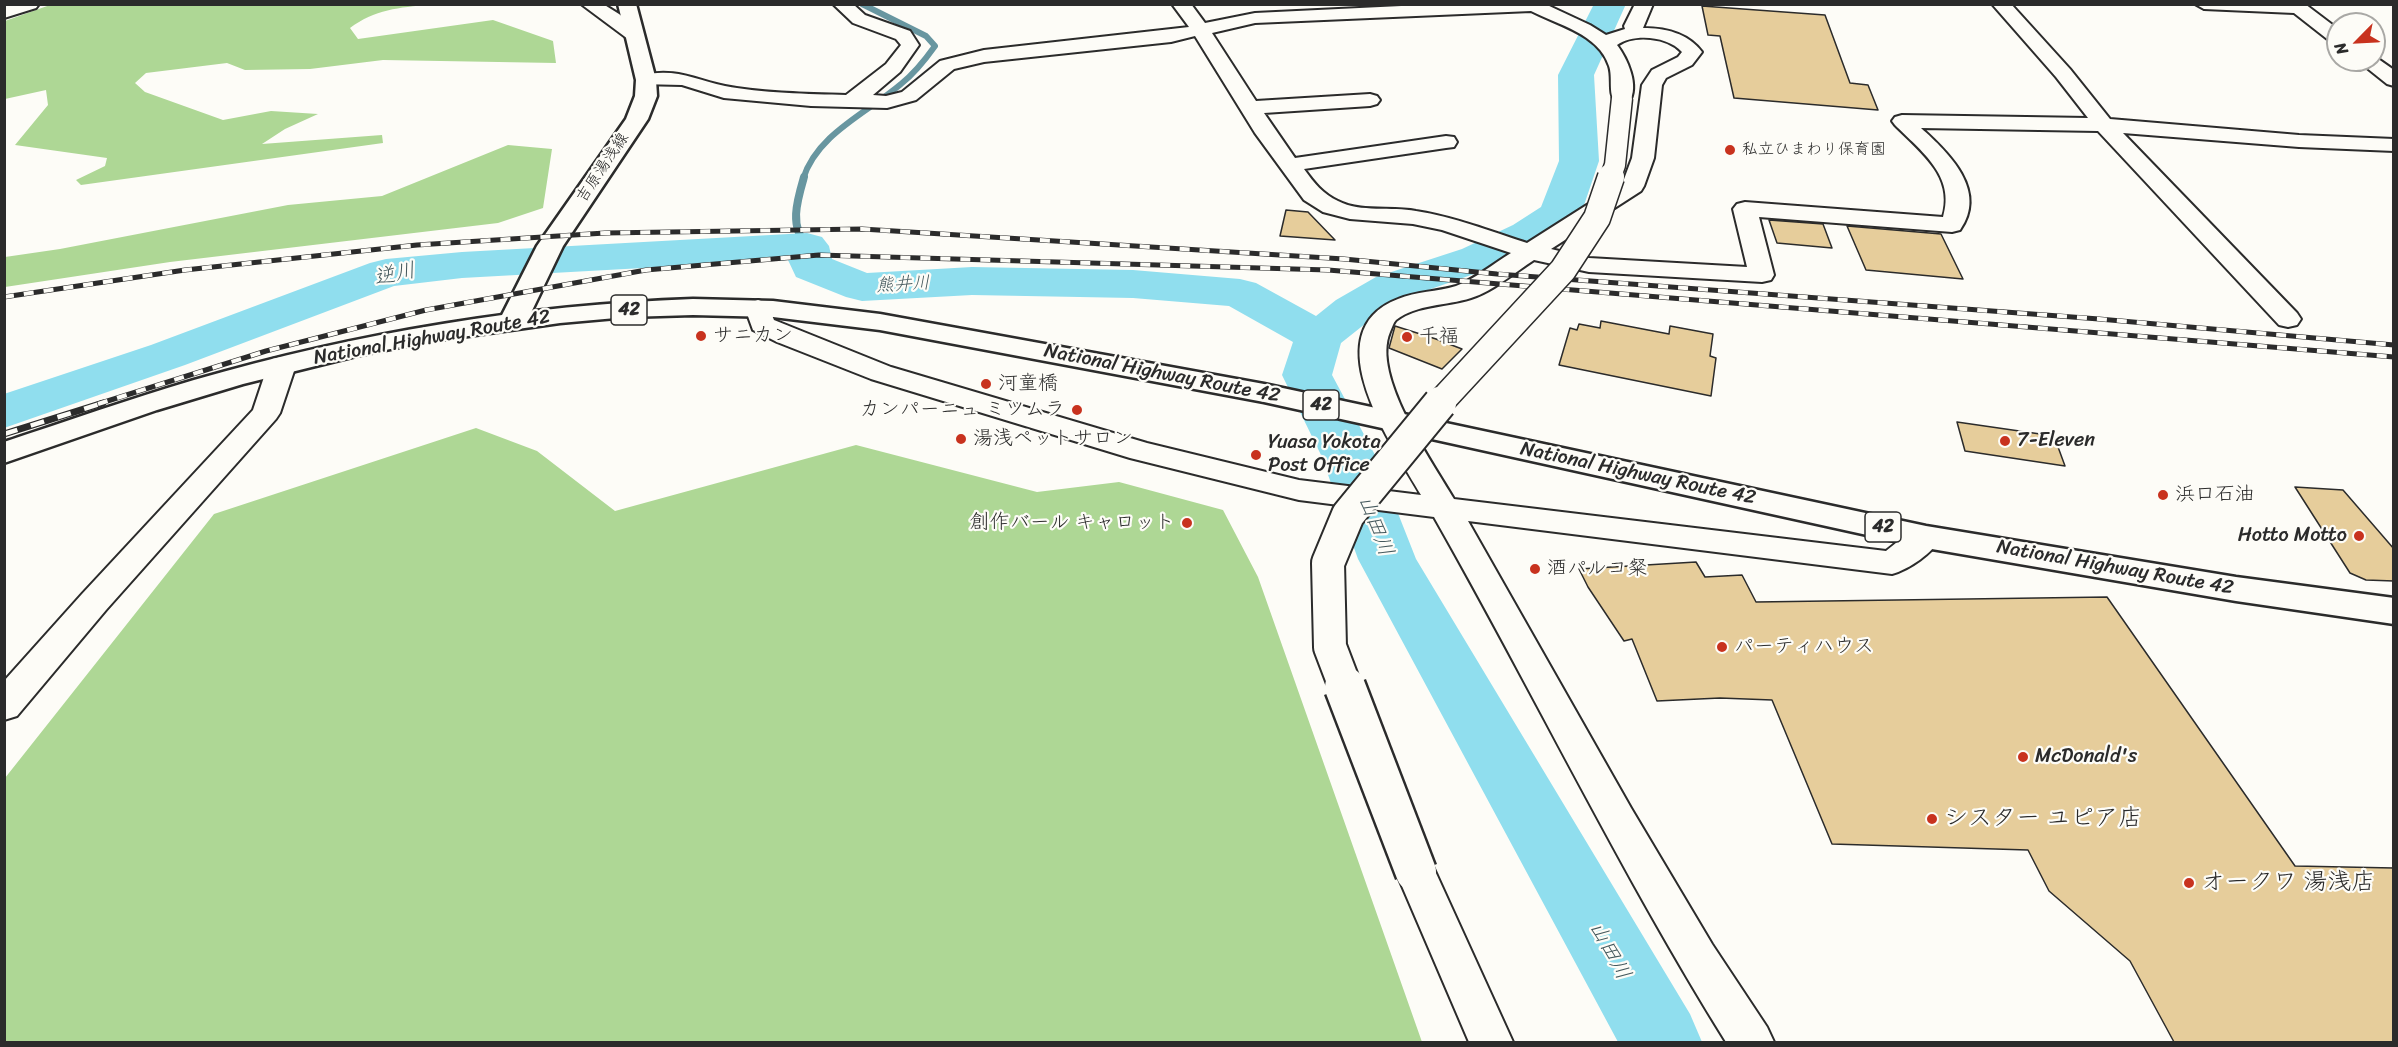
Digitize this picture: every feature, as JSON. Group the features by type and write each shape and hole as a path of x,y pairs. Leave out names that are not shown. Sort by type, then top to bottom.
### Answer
{"main road":[{"name":"吉原湯浅線","path":"513,321 550,246 637,118 646,96 646,80 627,4"},
{"name":"National Highway Route 42","path":"4,453 168,397 282,365 408,338 513,321 643,309 758,308 819,313 924,330 1264,393 1926,537 2213,585 2394,611"}],"street":[{"path":"4,14 30,4"},
{"path":"590,4 635,35"},
{"path":"842,4 859,19 903,34 910,45 906,54 864,93 848,102"},
{"path":"1181,4 1200,29 1250,108 1312,195 1332,207 1358,214 1413,218 1448,224 1530,252 1589,265 1762,275 1745,209 1952,225 1958,213 1960,200 1953,176 1931,149 1902,121 2104,125 2299,141 2394,145"},
{"path":"1635,33 1633,26 1644,4"},
{"path":"2001,4 2063,73 2104,125 2288,319"},
{"path":"2204,4 2295,6 2326,29"},
{"path":"646,80 683,79 724,92 848,102 887,102 909,96 947,65 968,59 1150,39 1238,20 1272,16 1532,5 1606,44 1616,57 1620,69 1622,98 1615,165 1598,218 1563,270 1448,393 1348,515 1328,563 1330,647 1416,872 1491,1042"},
{"path":"1606,44 1613,38 1635,33 1673,39 1684,44 1692,52 1685,61 1659,74 1652,85 1644,158 1633,186 1464,292 1407,304 1383,317 1372,339 1372,362 1386,419 1442,506 1493,592 1623,830 1697,958 1751,1042"},
{"path":"1250,108 1370,100"},
{"path":"1290,165 1446,142"},
{"path":"758,308 762,324 786,336 881,373 1140,452 1299,490 1892,563 1926,537"},
{"path":"4,706 94,602 266,414 282,365"}],"green space":[{"path":"50,5 429,5 388,10 368,17 350,28 358,39 493,20 553,41 556,63 383,60 310,69 245,70 227,63 146,73 135,83 145,92 223,120 271,111 318,114 285,129 262,144 382,135 383,143 81,185 76,180 105,166 107,158 15,145 48,105 46,90 5,99 5,21"},
{"path":"508,145 552,149 543,208 498,223 170,262 5,287 5,257 60,249 288,205 382,196"},
{"path":"476,428 537,451 615,511 856,445 1037,492 1119,482 1223,510 1258,577 1422,1042 5,1042 5,778 214,514"}],"building":[{"path":"1702,6 1825,15 1850,83 1868,85 1878,110 1734,98 1720,36 1708,35"},
{"path":"1286,210 1308,212 1335,240 1280,236"},
{"path":"1769,220 1823,224 1832,248 1777,243"},
{"path":"1847,226 1941,234 1963,279 1866,270"},
{"path":"1601,321 1669,334 1670,326 1713,334 1710,356 1716,358 1711,396 1559,365 1570,328 1577,330 1579,324 1600,328"},
{"path":"1395,326 1462,349 1442,369 1389,348"},
{"path":"1957,422 2054,436 2065,466 1965,451"},
{"path":"2295,487 2343,490 2394,549 2394,581 2366,580 2350,573"},
{"path":"1696,562 1705,577 1742,575 1756,602 2107,597 2295,866 2394,868 2394,1042 2174,1042 2130,961 2049,891 2028,850 1832,844 1772,700 1720,698 1657,701 1632,639 1624,641 1588,587 1579,569"}],"waterway":[{"name":"熊井川","path":"803,179 819,149 844,125 906,80 935,46 926,36 862,4"},
{"name":"山田川","path":"1319,337 1353,310 1392,287 1478,258 1528,234 1560,214 1579,161 1576,75 1610,4"},
{"name":"熊井川","path":"804,177 797,204 796,222 801,238 807,246"},
{"name":"逆川","path":"4,412 168,355 386,273 462,265 807,246 812,267 862,287 972,281 1133,284 1240,293 1319,337"},
{"name":"山田川","path":"1319,337 1307,375 1348,455 1387,559 1661,1042"}],"railway":[{"path":"4,297 185,270 417,245 605,233 862,229 1344,259 1497,274 2099,319 2394,345"},
{"path":"98,404 266,351 426,310 646,270 819,255 1328,270 2394,357"},
{"path":"4,434 103,403"}],"place":[{"name":"私立ひまわり保育園","path":"1730,150"},
{"name":"サニカン","path":"701,336"},
{"name":"千福","path":"1407,337"},
{"name":"河童橋","path":"986,384"},
{"name":"カンパーニュ ミツムラ","path":"1077,410"},
{"name":"湯浅ペットサロン","path":"961,439"},
{"name":"7-Eleven","path":"2005,441"},
{"name":"Yuasa Yokota Post Office","path":"1256,455"},
{"name":"浜口石油","path":"2163,495"},
{"name":"創作バール キャロット","path":"1187,523"},
{"name":"Hotto Motto","path":"2359,536"},
{"name":"酒パルコ粲","path":"1535,569"},
{"name":"パーティハウス","path":"1722,647"},
{"name":"McDonald's","path":"2023,757"},
{"name":"シスター ユピア店","path":"1932,819"},
{"name":"オークワ 湯浅店","path":"2189,883"}]}
